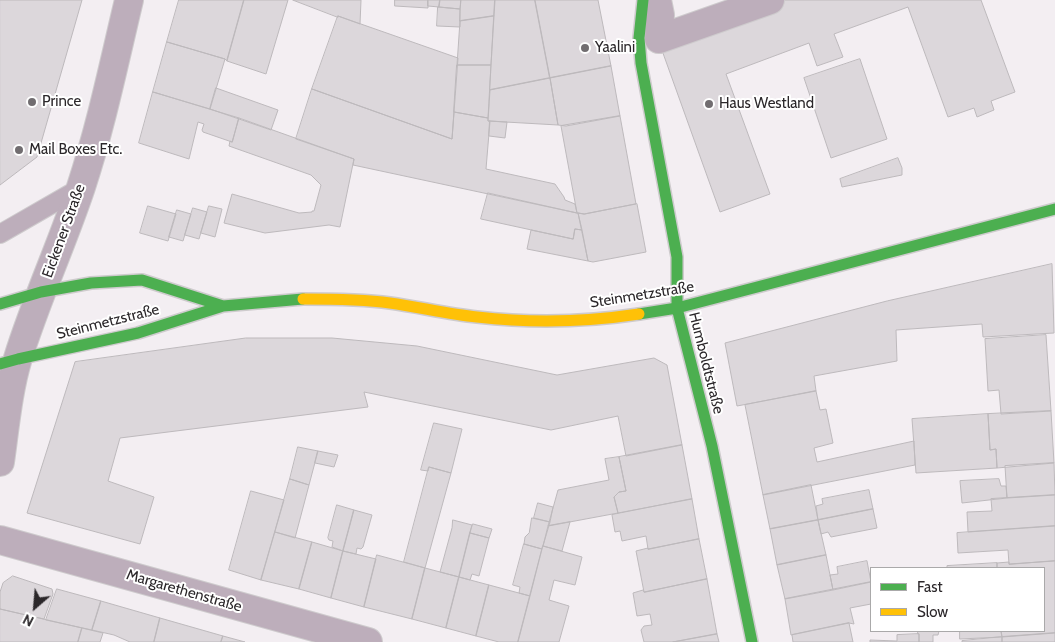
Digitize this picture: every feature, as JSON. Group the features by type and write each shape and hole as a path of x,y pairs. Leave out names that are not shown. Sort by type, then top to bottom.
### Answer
{"main road":[{"name":"Humboldtstraße","path":"643,0 639,38 641,63 677,257 677,308 712,446 752,642"},
{"name":"Steinmetzstraße","path":"9,362 138,333 223,306 346,299 476,317 528,321 596,319 625,316 677,308 1055,209"},
{"name":"Steinmetzstraße","path":"0,304 41,292 91,283 142,280 223,306"}],"street":[{"name":"Eickener Straße","path":"0,462 9,394 9,362 41,292 80,188 98,129 129,0"},
{"path":"657,0 660,15 659,39 770,0"},
{"name":"Margarethenstraße","path":"0,540 368,642"}],"lane":[{"path":"0,234 80,188"}],"building":[{"path":"0,0 82,0 37,157 0,185"},
{"path":"179,0 244,0 227,61 167,42"},
{"path":"244,0 288,0 266,74 227,61"},
{"path":"293,0 361,0 360,24 338,17"},
{"path":"395,0 428,0 428,8 395,6"},
{"path":"428,0 440,0 439,7 428,6"},
{"path":"440,0 461,0 460,9 439,7"},
{"path":"461,0 495,0 494,16 460,21"},
{"path":"495,0 535,0 550,78 490,90"},
{"path":"535,0 598,0 611,66 550,78"},
{"name":"Haus Westland","path":"774,0 981,0 1015,92 991,101 994,110 977,117 974,108 948,117 908,7 834,34 843,57 817,66 809,43 726,74 770,194 720,212 659,42"},
{"path":"438,7 460,9 460,27 437,26"},
{"path":"338,16 458,58 452,139 312,89"},
{"path":"494,16 491,65 457,65 460,21"},
{"path":"167,42 225,59 210,109 153,92"},
{"path":"860,59 887,139 831,158 804,78"},
{"path":"457,65 491,65 488,118 454,112"},
{"path":"611,66 620,116 566,126 558,125 550,78"},
{"path":"550,78 558,125 488,121 490,90"},
{"path":"216,88 278,110 271,130 210,109"},
{"path":"312,89 452,139 454,112 488,118 488,121 490,121 486,169 555,184 565,200 575,204 577,213 353,165 354,159 296,139"},
{"path":"153,92 239,118 232,142 203,132 204,124 198,122 189,159 139,143"},
{"path":"620,116 636,204 584,214 577,213 561,126"},
{"path":"239,118 354,159 340,227 329,225 265,233 224,223 232,194 299,213 312,212 314,211 321,185 311,175 229,146"},
{"path":"490,121 507,122 505,138 489,136"},
{"path":"898,158 902,168 902,175 842,187 840,179"},
{"path":"488,193 578,213 582,230 575,229 573,239 481,219"},
{"path":"637,204 646,252 593,262 588,261 578,213 584,214"},
{"path":"148,206 176,214 168,241 140,233"},
{"path":"209,206 222,209 215,237 201,233"},
{"path":"193,208 207,212 199,239 185,235"},
{"path":"177,210 191,214 183,241 169,237"},
{"path":"575,229 582,230 588,261 527,249 531,230 573,239"},
{"path":"1052,264 1054,333 983,337 982,324 896,330 897,361 814,376 816,391 737,406 725,343 887,301"},
{"path":"1046,335 1051,411 1001,414 999,390 988,391 985,339"},
{"path":"246,338 332,338 417,346 557,375 654,358 667,365 682,445 626,456 618,416 551,430 364,392 368,407 120,438 108,481 154,497 140,544 27,513 75,362"},
{"path":"816,391 820,410 826,409 833,443 814,448 817,462 914,441 915,465 763,495 745,405"},
{"path":"1051,411 1054,463 997,468 996,449 990,450 988,414"},
{"path":"988,414 990,450 996,449 997,468 916,473 912,419"},
{"path":"434,423 462,429 451,473 429,467 428,471 421,470"},
{"path":"682,445 692,499 618,513 614,497 619,492 626,491 619,457"},
{"path":"298,447 318,451 309,485 290,479"},
{"path":"318,451 338,455 334,467 315,463"},
{"path":"619,457 626,491 619,492 614,497 618,513 548,526 558,490 609,480 605,459"},
{"path":"1054,463 1055,495 1007,498 1005,466"},
{"path":"429,467 451,473 425,568 404,562"},
{"path":"290,479 309,485 295,538 275,532"},
{"path":"999,479 1001,486 1006,486 1007,498 962,503 960,481"},
{"path":"811,485 818,520 770,529 763,495"},
{"path":"869,490 873,509 818,520 816,506 823,504 822,499"},
{"path":"251,491 284,500 261,580 229,570"},
{"path":"1055,495 1055,526 968,532 967,512 992,511 991,499"},
{"path":"692,499 699,539 648,549 646,536 622,541 620,531 615,532 612,515"},
{"path":"538,503 553,507 550,522 534,518"},
{"path":"337,505 354,510 343,551 332,547 333,541 328,538"},
{"path":"873,509 877,528 831,537 828,532 821,534 818,520"},
{"path":"354,510 372,515 363,547 361,549 357,548 356,554 343,551"},
{"path":"532,518 550,522 542,549 524,544 525,537 529,533"},
{"path":"453,520 472,525 459,577 440,572"},
{"path":"818,520 826,555 777,565 770,529"},
{"path":"570,522 562,551 543,546 548,526"},
{"path":"473,524 492,529 489,538 470,533"},
{"path":"1055,526 1055,561 1009,564 1008,550 958,553 957,533"},
{"path":"275,532 312,542 299,589 261,580"},
{"path":"470,533 489,538 479,576 472,574 470,580 459,577"},
{"path":"699,539 707,579 644,592 636,551"},
{"path":"312,542 343,551 331,598 299,589"},
{"path":"524,544 542,549 530,596 519,593 520,587 513,585"},
{"path":"543,546 582,557 575,585 554,580 549,600 569,606 559,642 518,642"},
{"path":"343,551 376,559 364,607 331,598"},
{"path":"377,555 425,568 412,619 364,607"},
{"path":"826,555 833,590 785,599 777,565"},
{"path":"867,561 870,582 833,590 830,575 838,574 837,567"},
{"path":"1055,561 1055,633 1002,637 1001,632 1045,632 1045,567 997,567 997,563 1009,562 1009,564"},
{"path":"997,563 997,567 947,566"},
{"path":"425,568 459,577 446,628 412,619"},
{"path":"13,576 52,589 53,594 44,619 0,609 0,592 3,583"},
{"path":"459,577 489,585 476,636 446,628"},
{"path":"707,579 717,634 673,642 644,642 641,630 644,626 652,625 650,614 637,616 633,593"},
{"path":"870,582 870,604 850,608 854,624 849,623 791,635 785,599"},
{"path":"489,585 530,596 518,642 499,642 476,636"},
{"path":"57,589 101,601 92,630 46,620"},
{"path":"101,601 160,618 154,642 130,642 114,635 92,630"},
{"path":"0,609 82,628 78,642 0,642"},
{"path":"160,618 223,636 221,642 154,642"},
{"path":"849,623 853,642 793,642 792,635"},
{"path":"82,628 103,633 100,642 78,642"},
{"path":"918,632 939,632 938,635 933,635 933,642 919,642"},
{"path":"960,632 1001,632 1002,637 960,639"},
{"path":"1055,633 1055,642 1002,642 1002,637"},
{"path":"717,634 719,642 673,642"},
{"path":"919,634 919,642 870,642 870,640 897,641 897,635"},
{"path":"223,636 245,642 221,642"},
{"path":"1002,637 1002,642 962,642 962,641"}],"traffic: fast":[{"path":"643,0 639,38 641,63 677,257 677,308 712,446 752,642"},
{"path":"639,314 677,308 1055,209"},
{"path":"0,304 41,292 91,283 142,280 223,306"},
{"path":"0,364 138,333 223,306 303,299"}],"traffic: slow":[{"path":"303,299 379,302 466,316 517,320 558,321 639,314"}],"place":[{"name":"Yaalini","path":"585,48"},
{"name":"Prince","path":"32,102"},
{"name":"Haus Westland","path":"709,104"},
{"name":"Mail Boxes Etc.","path":"19,150"}]}
